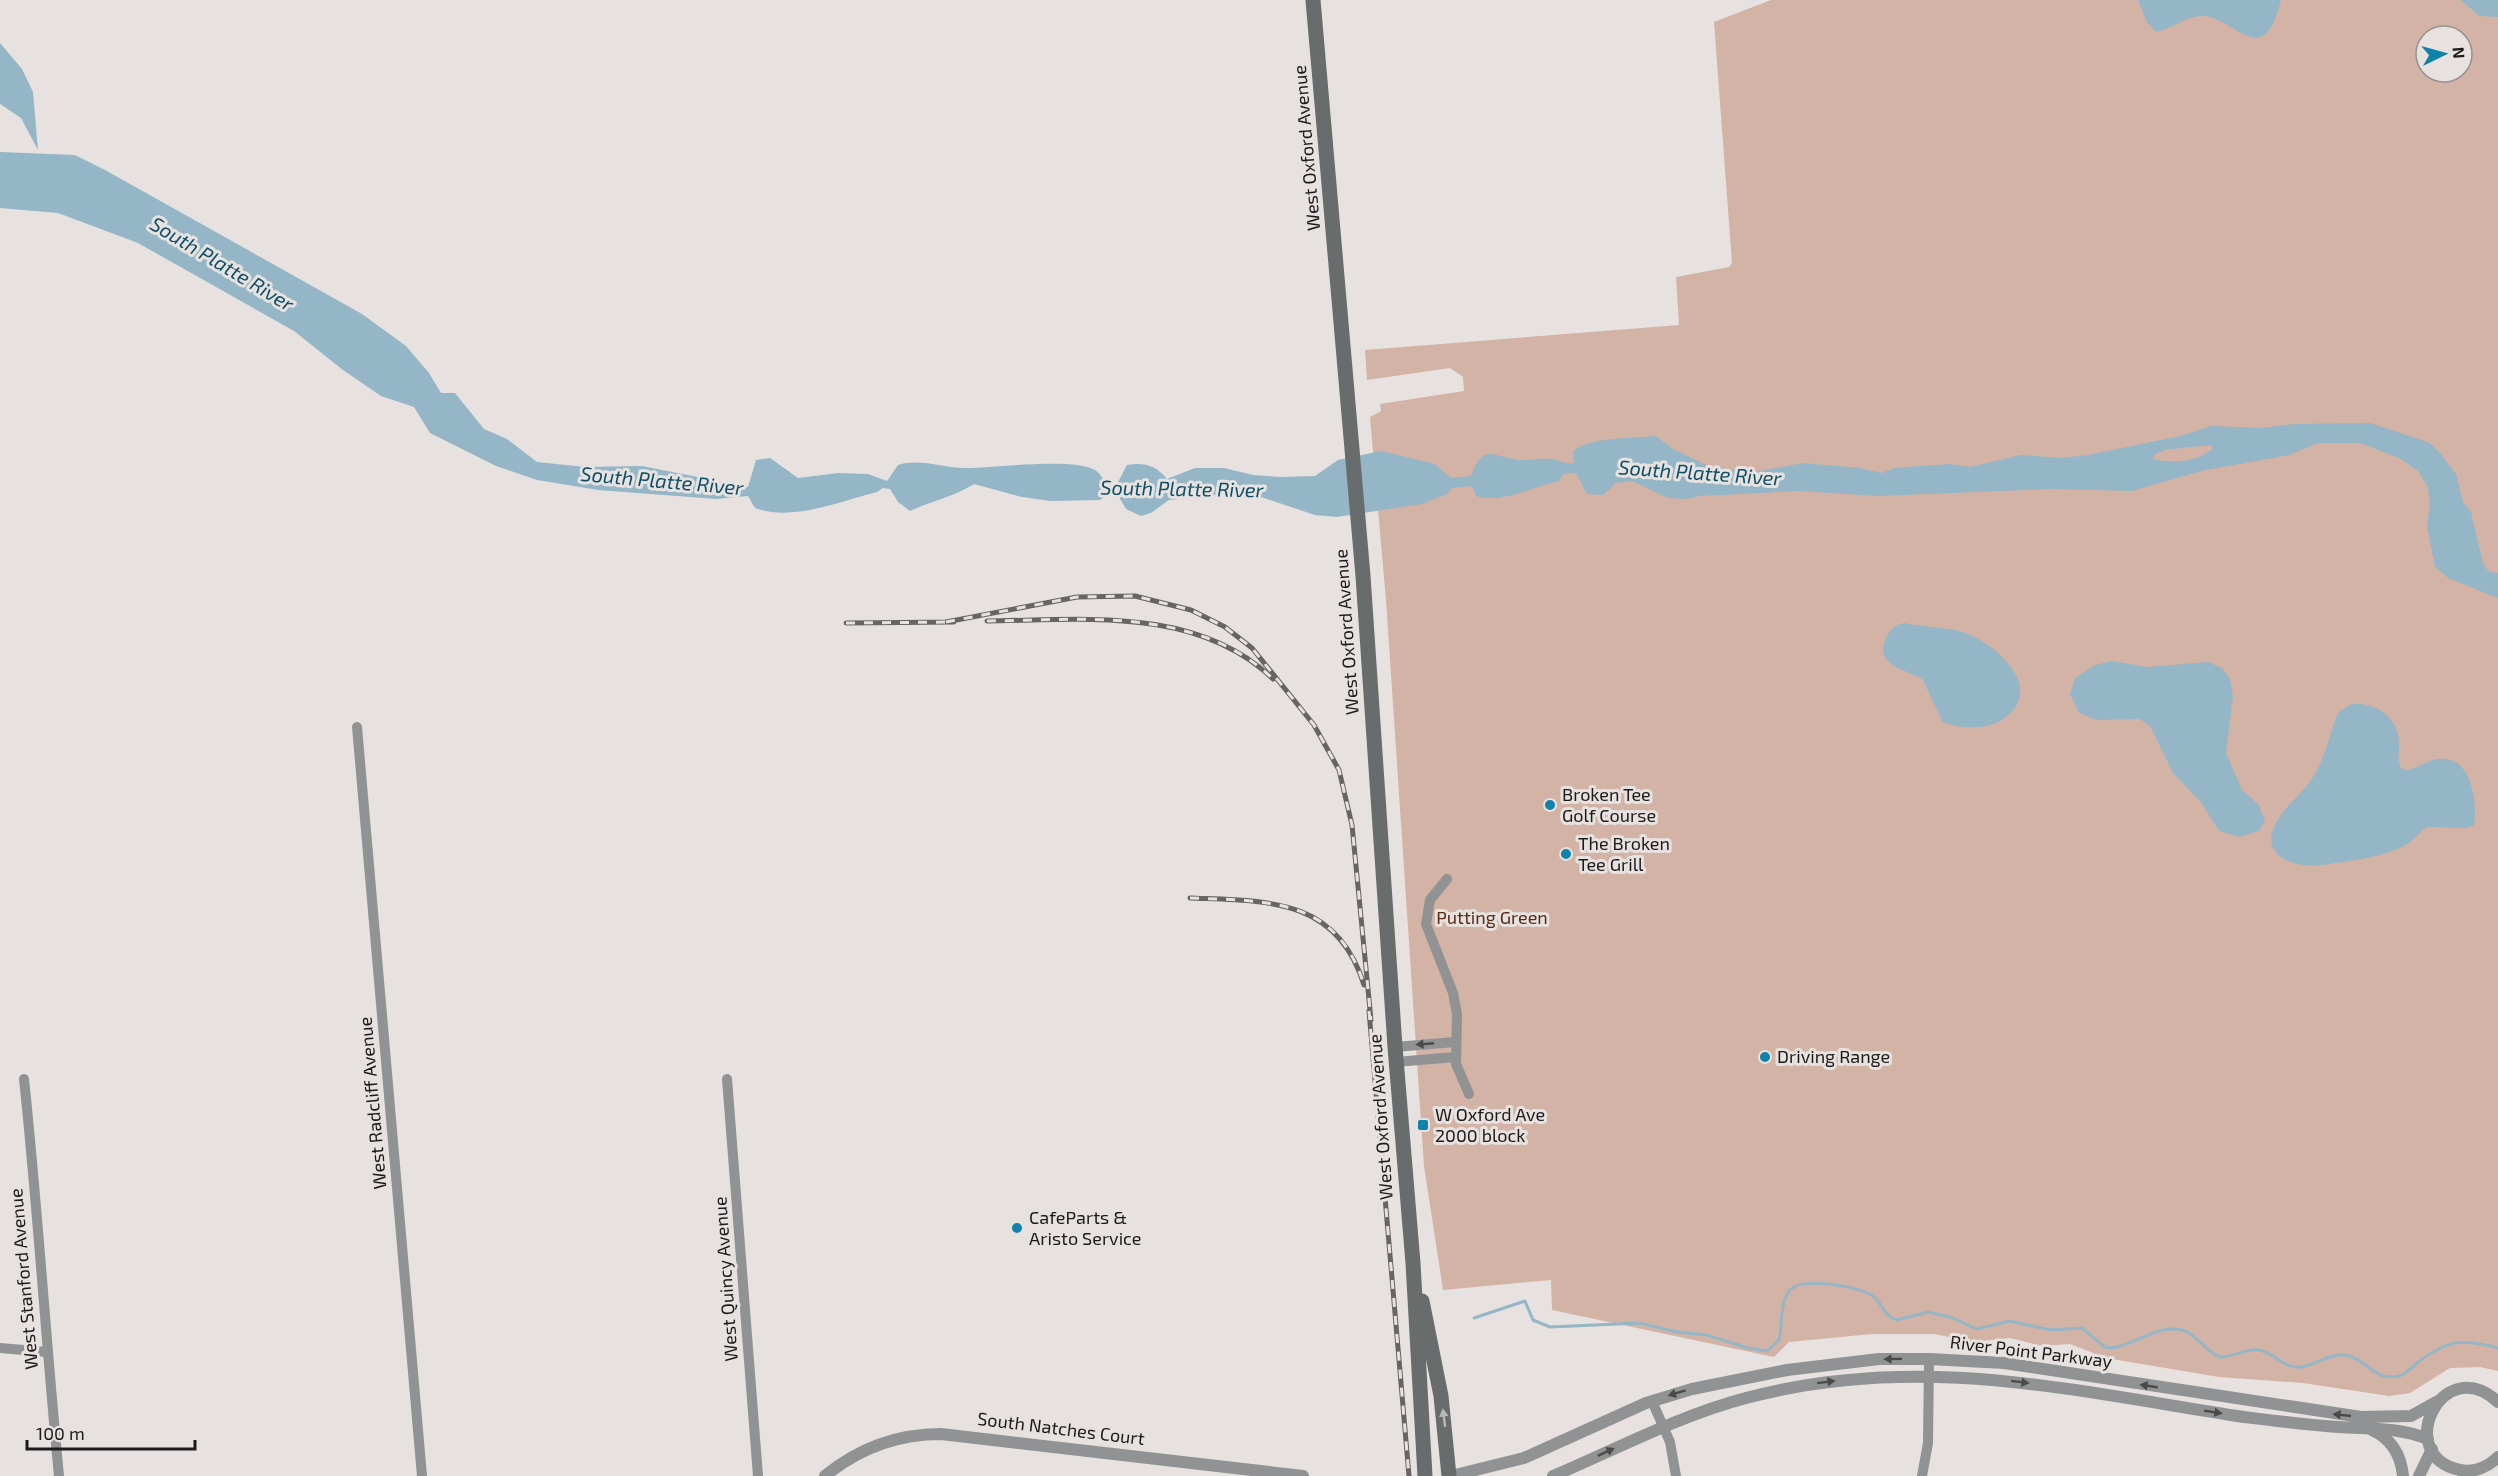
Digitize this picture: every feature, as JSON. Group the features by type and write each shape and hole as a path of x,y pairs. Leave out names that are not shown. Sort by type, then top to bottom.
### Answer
{"main road":[{"name":"West Oxford Avenue","path":"1312,0 1361,547 1395,1054 1413,1263 1425,1476"},
{"name":"West Oxford Avenue","path":"1413,1263 1441,1396 1450,1476"}],"street":[{"name":"West Radcliff Avenue","path":"357,727 422,1476"},
{"path":"1447,879 1430,900 1425,919 1455,1004 1455,1057 1469,1094"},
{"path":"1395,1054 1455,1042"},
{"path":"1395,1054 1455,1057"},
{"name":"West Stanford Avenue","path":"24,1078 39,1227 47,1352 59,1476"},
{"name":"West Quincy Avenue","path":"727,1079 758,1476"},
{"path":"0,1348 47,1352"},
{"path":"1922,1476 1928,1443 1929,1359"},
{"name":"River Point Parkway","path":"1450,1476 1524,1458 1652,1401 1712,1383 1849,1361 1929,1359 2051,1370 2361,1417 2411,1416 2459,1389 2472,1389 2495,1398"},
{"name":"River Point Parkway","path":"1553,1476 1664,1426 1722,1404 1794,1387 1859,1378 1929,1375 2041,1385 2276,1421 2400,1430 2430,1444"},
{"path":"1652,1401 1672,1449 1676,1476"},
{"path":"2419,1476 2430,1444 2428,1419 2438,1401"},
{"path":"2366,1428 2390,1442 2401,1463 2403,1476"},
{"name":"South Natches Court","path":"825,1476 860,1452 877,1445 908,1436 941,1434 1303,1476"},
{"path":"2430,1444 2445,1464 2463,1470"},
{"path":"2481,1468 2498,1456"},
{"path":"2441,1476 2481,1468 2498,1472"}],"green space":[{"name":"Broken Tee Golf Course","path":"1771,0 2498,0 2498,1371 2480,1367 2450,1368 2410,1393 2389,1396 2303,1383 2219,1377 2106,1358 2070,1344 2042,1346 2010,1338 1974,1342 1934,1334 1872,1334 1789,1342 1774,1357 1552,1310 1551,1280 1443,1290 1424,1166 1386,600 1370,417 1381,411 1380,404 1464,391 1463,377 1450,368 1367,380 1365,350 1679,325 1676,277 1729,267 1732,263 1714,22"}],"water":[{"path":"2138,0 2281,0 2274,22 2266,34 2257,38 2248,36 2216,19 2204,16 2197,16 2167,29 2155,31 2147,22"},
{"path":"2461,0 2498,0 2498,17 2479,16"},
{"path":"0,43 22,69 33,92 38,150 21,118 0,104"},
{"name":"South Platte River","path":"0,152 75,155 362,314 406,346 429,373 441,393 455,393 484,429 507,439 537,462 585,467 642,466 748,487 756,460 770,458 798,478 838,473 868,474 887,481 898,465 906,463 957,468 1070,464 1095,470 1110,487 1116,486 1127,465 1133,464 1144,464 1154,468 1167,479 1195,468 1224,468 1253,475 1281,477 1315,476 1338,460 1381,451 1435,464 1451,478 1471,476 1480,459 1485,455 1519,460 1552,459 1574,463 1573,452 1588,443 1656,436 1673,449 1706,465 1748,473 1803,463 1860,468 1882,473 1894,468 1949,464 1970,467 2021,455 2062,458 2088,455 2180,436 2212,426 2260,428 2294,424 2370,423 2430,443 2456,474 2463,502 2471,512 2483,563 2489,572 2498,573 2498,598 2448,578 2435,567 2427,526 2430,505 2428,488 2419,472 2399,458 2360,443 2318,443 2289,455 2201,471 2132,491 2051,489 1878,496 1798,491 1700,496 1686,499 1668,498 1632,481 1616,483 1603,495 1587,494 1576,473 1564,474 1559,481 1508,496 1486,498 1476,496 1472,486 1452,488 1447,494 1422,504 1337,517 1315,515 1258,496 1217,495 1169,500 1151,513 1141,516 1126,509 1117,494 1110,493 1100,500 1050,501 1022,497 974,484 910,511 898,502 890,489 883,488 877,492 832,505 784,513 755,508 748,496 716,499 598,490 537,480 496,466 430,433 414,407 381,396 343,370 294,331 138,243 58,213 0,208","holes":["2210,445 2213,448 2201,456 2185,461 2153,459 2154,455 2164,450"]},
{"path":"1905,623 1963,632 1982,641 1995,651 2012,668 2020,685 2020,695 2012,711 1988,726 1960,727 1942,721 1923,680 1893,666 1884,654 1883,646 1889,633 1896,625"},
{"path":"2112,661 2148,667 2208,662 2222,668 2230,679 2233,696 2226,753 2242,790 2258,804 2265,820 2259,831 2239,837 2219,831 2200,801 2173,773 2150,726 2140,719 2097,720 2079,713 2070,694 2075,678 2095,665"},
{"path":"2352,704 2369,705 2376,708 2394,724 2399,741 2399,759 2402,769 2411,769 2437,759 2449,759 2458,764 2465,771 2473,792 2474,825 2467,828 2427,827 2409,843 2396,849 2376,856 2322,865 2297,864 2279,855 2273,848 2271,839 2274,828 2281,815 2306,787 2321,763 2336,717 2340,711"}],"waterway":[{"path":"1474,1318 1525,1301 1533,1320 1550,1327 1639,1323 1677,1332 1707,1335 1748,1348 1767,1351 1779,1340 1784,1301 1790,1290 1796,1286 1817,1283 1843,1286 1871,1295 1892,1318 1897,1320 1928,1312 1950,1317 1977,1329 2009,1321 2051,1330 2082,1328 2105,1347 2112,1348 2160,1331 2180,1330 2189,1333 2219,1357 2259,1350 2290,1366 2301,1367 2334,1356 2345,1355 2359,1360 2376,1373 2390,1377 2404,1374 2428,1355 2455,1343 2474,1343 2498,1348"}],"railway":[{"path":"946,622 1077,597 1135,596 1191,610 1225,627 1252,648 1314,725 1339,770 1352,825 1371,1020"},
{"path":"987,621 1100,620 1138,622 1174,628 1210,639 1243,656 1273,679"},
{"path":"846,623 954,622"},
{"path":"1190,898 1245,900 1271,904 1295,910 1317,920 1336,935 1352,956 1364,985"},
{"path":"1369,1011 1409,1476"}],"place":[{"name":"Broken Tee Golf Course","path":"1550,805"},
{"name":"The Broken Tee Grill","path":"1566,854"},
{"name":"Driving Range","path":"1765,1057"},
{"name":"W Oxford Ave 2000 block","path":"1423,1125"},
{"name":"CafeParts & Aristo Service","path":"1017,1228"}],"park label":[{"name":"Putting Green","path":"1492,918"}]}
